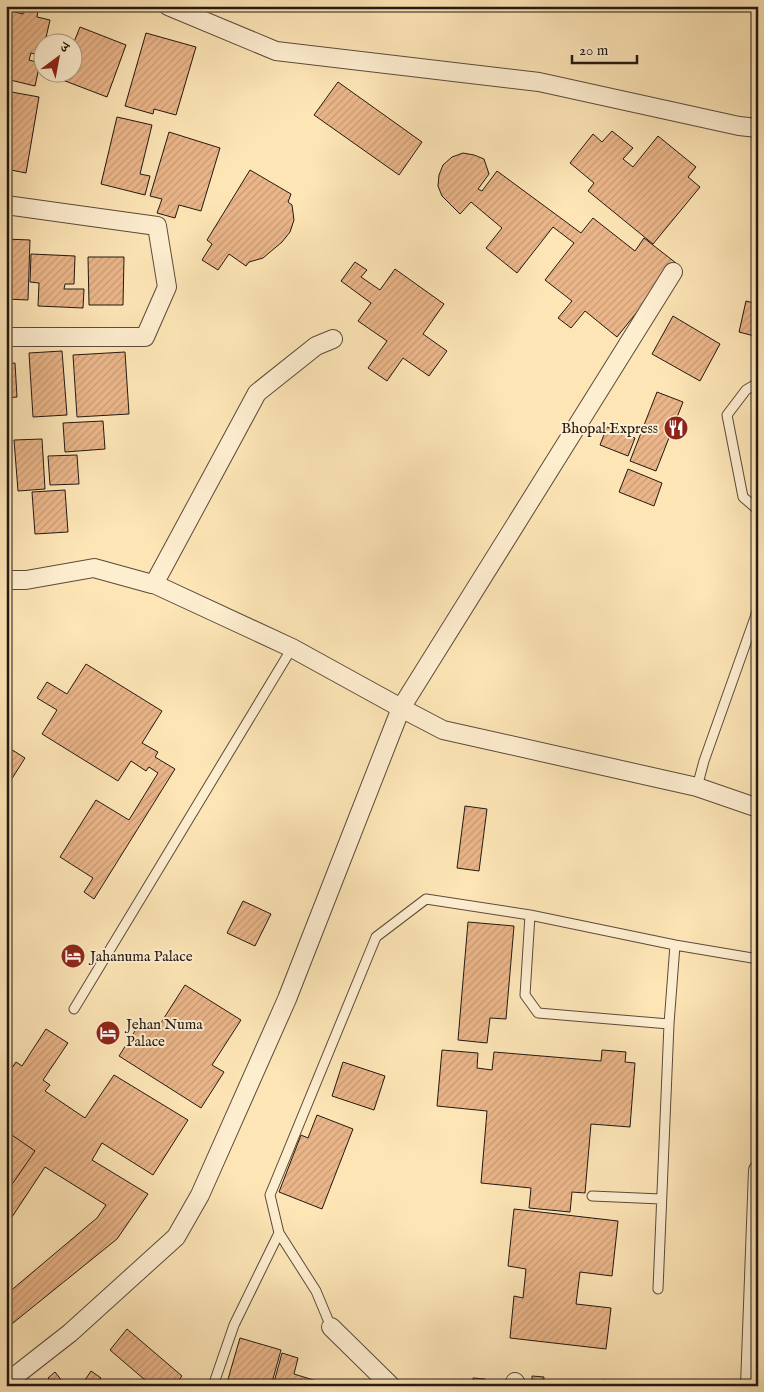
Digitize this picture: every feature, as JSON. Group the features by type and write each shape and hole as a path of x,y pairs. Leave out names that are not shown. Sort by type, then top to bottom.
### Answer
{"street":[{"path":"168,6 276,51 539,82 740,126 758,128"},
{"path":"6,205 157,226 167,287 145,338 6,337"},
{"path":"6,1382 70,1333 176,1236 200,1195 288,999 401,708 673,272"},
{"path":"154,584 257,393 316,346 333,339"},
{"path":"6,580 26,580 94,568 154,584 292,648 444,730 697,787 758,808"},
{"path":"750,1386 758,1170"},
{"path":"331,1327 391,1386"}],"lane":[{"path":"758,383 746,390 726,415 744,497 758,510"},
{"path":"697,787 704,760 758,609"},
{"path":"74,1009 292,648"},
{"path":"331,1327 316,1291 279,1233 270,1195 376,938 426,899 530,915 676,945 758,959"},
{"path":"530,915 525,996 538,1013 669,1024"},
{"path":"658,1288 669,1024 676,945"},
{"path":"592,1196 661,1199"},
{"path":"213,1386 234,1325 279,1233"}],"building":[{"path":"24,8 38,11 37,17 50,20 47,32 32,32 32,53 29,60 32,61 32,82 36,82 35,86 6,79 6,10 23,14"},
{"path":"80,27 126,45 107,97 68,82 82,82 82,32 78,32"},
{"path":"146,33 196,47 176,115 154,109 153,114 125,106"},
{"path":"338,82 422,142 399,175 314,115"},
{"path":"6,91 39,97 26,173 6,169"},
{"path":"117,117 152,125 140,174 150,176 145,195 101,184"},
{"path":"612,131 633,148 623,159 633,167 658,136 696,167 688,177 700,187 653,244 588,191 594,183 570,163 593,134 602,142"},
{"path":"169,132 220,148 201,211 179,205 175,218 157,213 162,199 150,196"},
{"path":"463,153 484,159 489,174 478,189 482,191 497,171 581,233 593,218 635,251 644,238 676,263 617,337 585,311 571,328 558,318 572,301 545,280 574,243 553,227 517,273 486,248 502,228 471,202 460,214 442,196 438,186 439,175 443,165 452,157"},
{"path":"250,170 291,194 288,202 292,205 294,220 290,232 282,242 263,258 249,262 246,266 229,254 218,270 202,260 212,244 207,240"},
{"path":"6,239 30,240 28,300 6,299"},
{"path":"31,254 75,256 74,284 65,284 64,289 84,289 83,308 38,306 39,283 30,282"},
{"path":"88,257 124,257 123,305 89,305"},
{"path":"355,262 367,270 361,277 380,290 395,269 444,304 423,334 447,351 429,376 403,358 387,381 368,368 387,341 358,321 371,303 341,281"},
{"path":"746,301 758,304 758,337 739,332"},
{"path":"673,316 720,344 700,381 652,354"},
{"path":"62,351 67,415 33,417 29,353"},
{"path":"125,352 129,414 77,417 73,355"},
{"path":"15,363 17,397 6,398 6,364"},
{"path":"657,392 683,402 656,471 630,461"},
{"path":"103,421 105,449 65,452 63,423"},
{"path":"607,427 635,438 628,456 600,445"},
{"path":"42,439 45,489 18,491 14,440"},
{"path":"77,455 79,484 50,485 48,456"},
{"path":"628,469 662,483 654,506 619,492"},
{"path":"65,490 68,532 35,534 32,492"},
{"path":"86,664 162,711 142,743 158,752 155,757 175,769 94,899 84,892 93,878 60,857 96,800 129,820 158,773 149,767 146,771 131,761 118,781 42,734 57,710 37,698 47,682 67,694"},
{"path":"6,746 25,758 6,788"},
{"path":"465,806 487,809 479,871 457,868"},
{"path":"243,901 271,914 255,946 227,933"},
{"path":"468,922 514,926 506,1019 490,1018 487,1043 458,1040"},
{"path":"185,985 241,1020 212,1065 224,1072 201,1108 119,1056 142,1020 157,1029"},
{"path":"46,1029 68,1043 43,1080 50,1085 45,1091 85,1118 114,1075 188,1120 153,1175 102,1143 92,1160 148,1194 117,1239 8,1327 6,1326 6,1292 8,1293 97,1218 106,1205 45,1167 6,1226 6,1065 11,1069 16,1062 22,1066"},
{"path":"442,1050 478,1053 477,1068 492,1070 494,1052 601,1061 602,1050 626,1052 625,1062 635,1063 630,1127 591,1124 585,1193 572,1192 570,1212 529,1208 531,1188 481,1183 487,1111 437,1106"},
{"path":"343,1062 385,1076 374,1110 332,1096"},
{"path":"317,1115 353,1129 322,1209 279,1192 301,1135 308,1138"},
{"path":"6,1131 35,1151 6,1193"},
{"path":"514,1209 618,1221 612,1276 580,1272 576,1304 611,1308 606,1349 510,1338 514,1296 523,1298 526,1269 508,1266"},
{"path":"127,1329 182,1376 174,1386 152,1386 110,1350"},
{"path":"240,1338 281,1350 271,1386 226,1386"},
{"path":"282,1353 298,1358 294,1374 333,1386 273,1386"},
{"path":"91,1371 101,1378 95,1386 81,1386"},
{"path":"55,1372 66,1386 48,1386 51,1383 48,1378"},
{"path":"532,1376 544,1377 543,1386 523,1386 523,1383 532,1383"},
{"path":"473,1378 485,1379 485,1386 464,1386 464,1384 473,1384"},
{"path":"602,1380 614,1381 613,1386 601,1386"},
{"path":"341,1381 353,1384 353,1386 339,1386"},
{"path":"647,1382 672,1382 672,1386 647,1386"}],"place":[{"name":"Bhopal Express","path":"676,428"},
{"name":"Jahanuma Palace","path":"73,956"},
{"name":"Jehan Numa Palace","path":"108,1033"}]}
